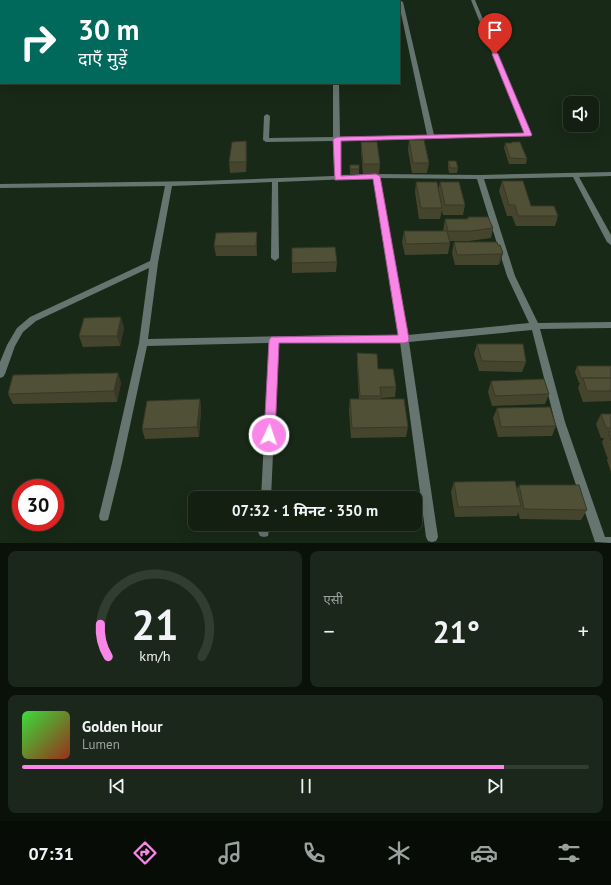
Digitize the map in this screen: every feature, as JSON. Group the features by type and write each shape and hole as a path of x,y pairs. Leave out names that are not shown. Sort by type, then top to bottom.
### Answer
{"street":[{"path":"267,116 266,140 528,135 473,0"},
{"path":"401,2 431,137"},
{"path":"336,84 337,178"},
{"path":"0,186 169,184 376,176 480,177 611,174"},
{"path":"575,175 611,242"},
{"path":"376,176 404,339 432,537"},
{"path":"480,177 511,276 535,326 560,422 601,542 611,542"},
{"path":"275,180 275,258"},
{"path":"104,516 118,463 143,343 154,263 169,184"},
{"path":"0,374 11,345 20,330 33,319 154,263"},
{"path":"143,343 404,339 535,326 611,324"},
{"path":"266,491 274,340"}],"building":[{"path":"409,140 424,140 429,163 413,163"},
{"path":"246,141 246,162 229,162 232,142"},
{"path":"361,142 377,142 380,164 363,164"},
{"path":"520,142 527,159 510,158 505,143"},
{"path":"448,161 456,161 458,168 450,168"},
{"path":"350,165 359,165 359,169 350,169"},
{"path":"502,181 523,181 531,206 554,206 558,216 518,216 515,205 509,205"},
{"path":"416,182 437,182 442,208 421,208"},
{"path":"440,182 459,182 465,205 445,205"},
{"path":"468,217 488,217 493,228 471,231 448,231 445,219 468,219"},
{"path":"404,231 447,231 450,243 406,244"},
{"path":"257,232 256,246 214,246 216,233"},
{"path":"454,242 497,242 503,253 457,255"},
{"path":"335,247 337,262 292,263 292,248"},
{"path":"121,317 117,336 79,336 84,318"},
{"path":"477,344 523,344 526,362 482,361"},
{"path":"357,353 377,354 378,369 393,369 396,387 380,387 381,396 360,396"},
{"path":"577,366 611,366 611,378 581,378"},
{"path":"118,373 114,391 8,394 13,375"},
{"path":"583,378 611,378 611,391 587,391"},
{"path":"544,379 549,394 495,396 491,381"},
{"path":"200,399 197,427 142,429 147,401"},
{"path":"350,399 404,399 408,427 352,428"},
{"path":"550,407 556,426 501,427 497,408"},
{"path":"601,414 611,414 611,428 606,428"},
{"path":"608,432 611,432 611,441"},
{"path":"515,481 521,506 458,507 454,482"},
{"path":"519,485 579,485 587,510 524,509"}],"route":[{"path":"269,435 274,340 343,338 404,339 376,176 337,178 337,139 528,135 495,54"}]}
